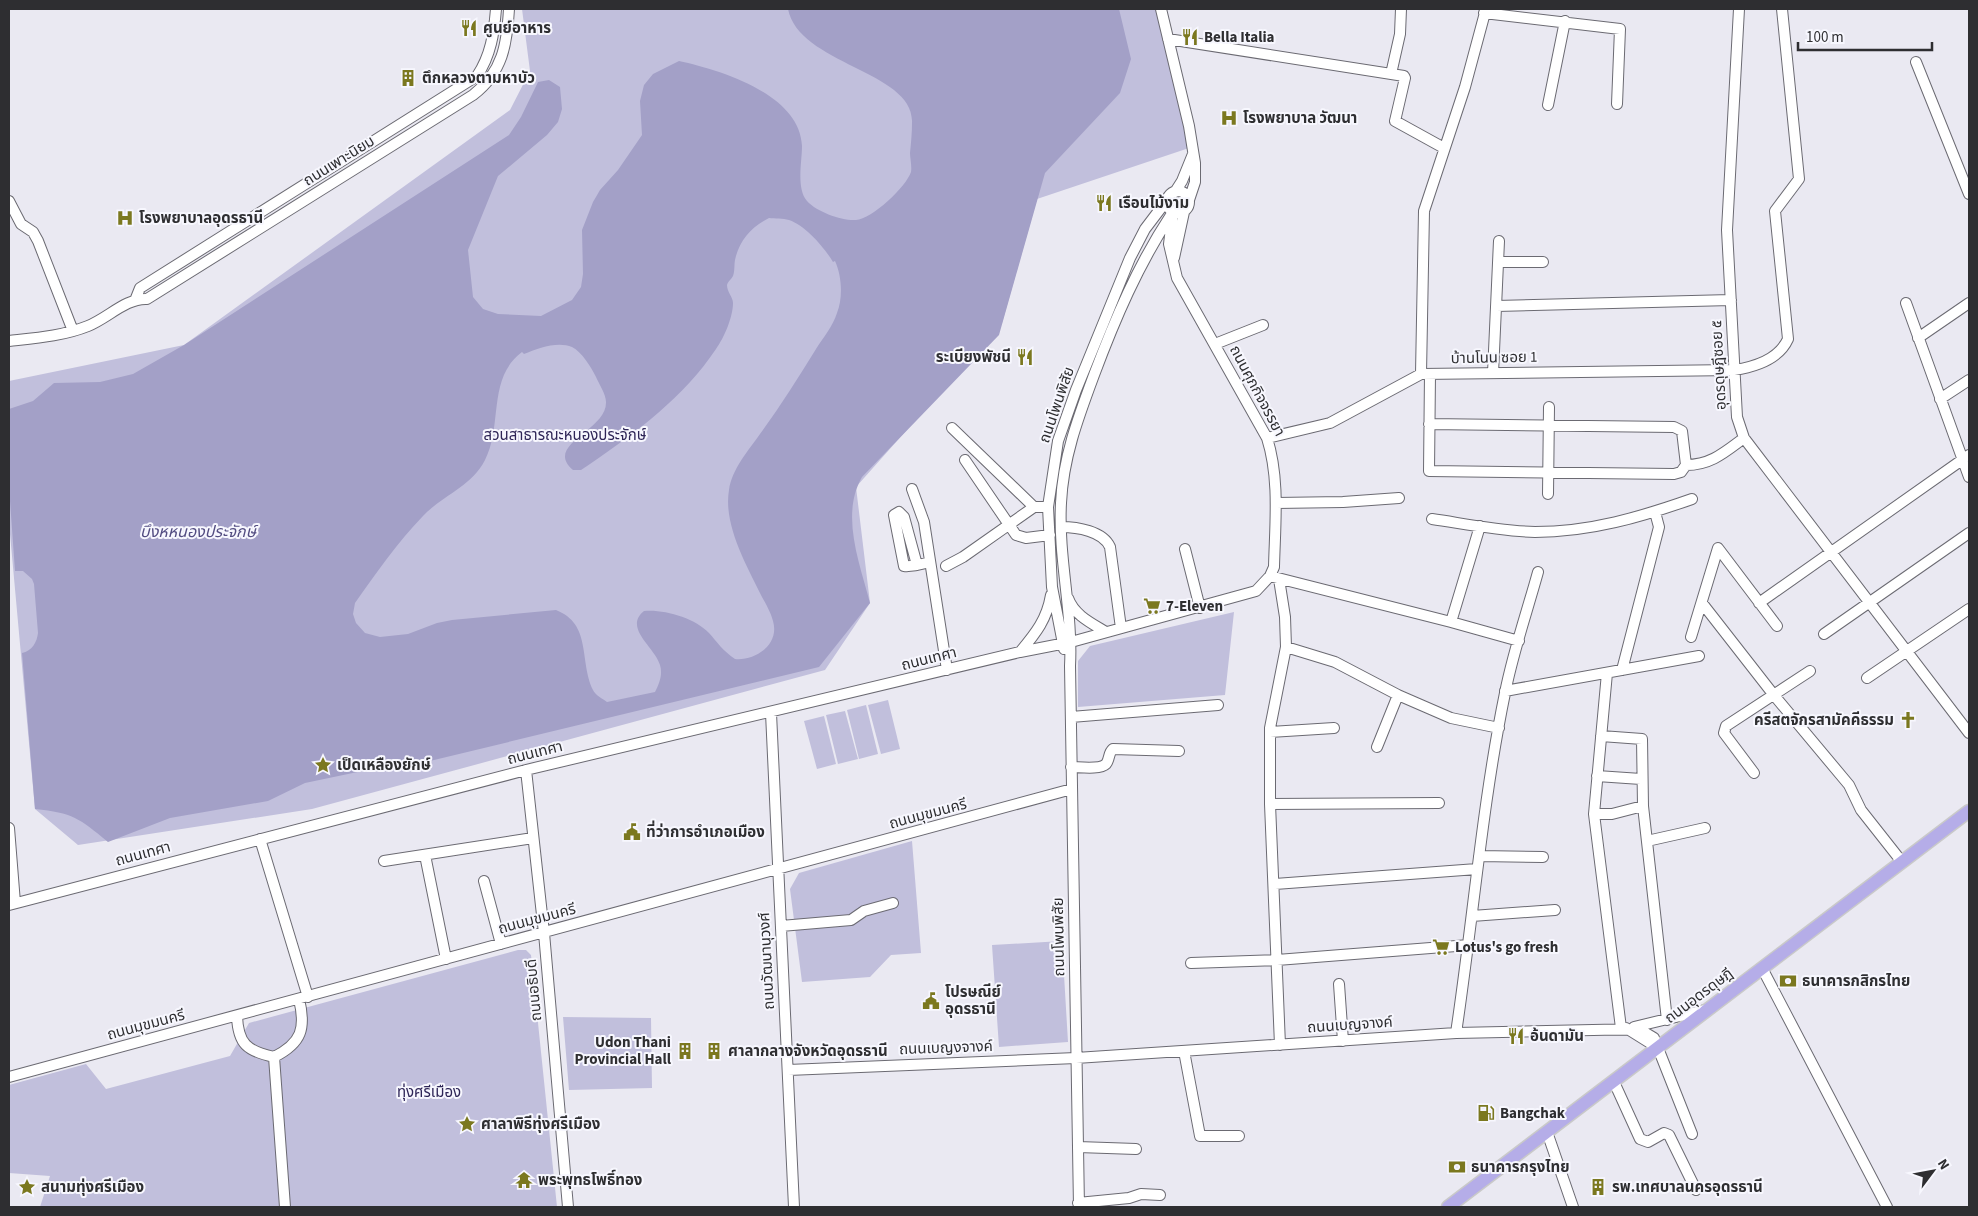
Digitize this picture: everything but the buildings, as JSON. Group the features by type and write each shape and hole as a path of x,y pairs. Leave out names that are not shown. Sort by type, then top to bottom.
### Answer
{"main road":[{"name":"ถนนอุดรดุษฎี","path":"1448,1207 1969,811"}],"street":[{"name":"ถนนเพาะนิยม","path":"136,298 140,288 477,76 485,64 491,48 496,9"},
{"name":"ถนนเพาะนิยม","path":"9,341 73,331 90,325 136,298 147,299 446,112 486,85 496,70 503,52 509,9"},
{"path":"1161,9 1189,126 1192,154 1195,182 1188,207 1178,212 1169,209 1167,200 1182,181 1192,154"},
{"path":"1391,74 1400,34 1401,9"},
{"name":"อุดรดุษฎีซอย ๕","path":"1739,9 1727,230 1737,417 1744,438 1969,733"},
{"name":"บ้านโนน ซอย 1","path":"1267,438 1330,423 1425,374 1734,370 1757,366 1785,346 1788,339 1775,211 1799,179 1782,9"},
{"path":"1430,424 1674,427 1682,431 1686,465 1681,472 1674,474 1429,471 1430,424 1425,374 1424,211 1465,87 1485,11 1620,29 1617,104"},
{"path":"1548,105 1565,21"},
{"path":"1168,39 1404,76 1395,116 1396,122 1444,148"},
{"path":"1916,62 1969,194"},
{"path":"1175,192 1184,193 1189,200"},
{"path":"9,200 21,224 33,232 38,241 73,331"},
{"name":"ถนนโพนพิสัย","path":"1067,643 1052,587 1048,507 1058,441 1076,390 1130,258 1145,229 1167,200"},
{"name":"ถนนโพนพิสัย","path":"1079,1205 1070,666 1064,588 1061,497 1068,445 1108,339 1140,265 1158,236 1178,212"},
{"name":"ถนนศุภกิจจรรยา","path":"1178,212 1169,244 1181,288 1215,344 1267,438 1272,454 1276,503 1274,567 1286,647 1274,701 1270,732 1270,804 1275,884 1280,1045"},
{"name":"ถนนศุภกิจจรรยา","path":"1173,258 1178,212"},
{"path":"1158,236 1169,244"},
{"path":"1494,373 1500,241"},
{"path":"1498,262 1543,262"},
{"path":"1496,306 1731,300"},
{"path":"1906,303 1940,399 1966,457 1969,477"},
{"path":"1918,338 1969,303"},
{"path":"1215,344 1263,325"},
{"path":"1940,399 1969,380"},
{"path":"1548,494 1549,408"},
{"path":"952,428 1034,508"},
{"path":"1686,465 1701,465 1714,460 1744,438"},
{"path":"1759,603 1966,457"},
{"path":"965,460 1016,535 1022,537 1050,535"},
{"path":"912,489 924,522 947,670"},
{"path":"1276,503 1343,502 1399,498"},
{"path":"1432,519 1534,532 1570,530 1613,524 1692,499"},
{"path":"946,566 963,558 1034,508 1048,507"},
{"path":"917,565 904,517 899,512 894,515 904,566 917,565 930,562"},
{"path":"1622,670 1659,527 1655,512"},
{"path":"1451,622 1480,526"},
{"path":"1061,527 1101,536 1107,540 1110,547 1121,628"},
{"path":"1824,634 1969,533"},
{"path":"1691,637 1718,548 1777,626"},
{"path":"1185,549 1200,608"},
{"path":"1456,1033 1469,945 1477,869 1505,691 1538,572"},
{"path":"1067,643 1200,608 1256,591 1275,578 1519,641"},
{"path":"1020,652 1038,631 1048,613 1052,587"},
{"path":"1064,588 1072,608 1086,620 1106,632"},
{"path":"1702,602 1773,694 1849,785 1861,810 1902,862"},
{"path":"1867,678 1969,609"},
{"name":"ถนนเทศา","path":"12,904 526,770 1020,652 1067,643"},
{"path":"1286,647 1336,662 1398,695 1451,718 1499,728"},
{"path":"1505,691 1699,656"},
{"path":"1754,773 1724,733 1726,726 1810,671"},
{"path":"1606,673 1594,814 1624,1028"},
{"path":"1377,747 1398,695"},
{"path":"1071,717 1218,705"},
{"name":"ถนนวัฒนานุวงศ์","path":"771,713 794,1207"},
{"path":"1270,732 1334,728"},
{"path":"1601,736 1642,739 1643,806 1667,1020"},
{"path":"1072,767 1102,766 1107,762 1110,751 1113,749 1179,751"},
{"name":"ถนนอธิบดี","path":"526,770 544,933 568,1207"},
{"path":"1597,776 1642,779"},
{"name":"ถนนมุขมนครี","path":"9,1077 1072,789"},
{"path":"1270,804 1439,803"},
{"path":"1594,814 1612,814 1643,806"},
{"path":"9,828 12,904"},
{"path":"1647,841 1705,828"},
{"path":"384,862 533,838"},
{"path":"237,1016 239,1036 246,1045 256,1052 274,1057 286,1051 296,1041 302,1029 304,1017 304,998 260,839"},
{"path":"425,855 446,959"},
{"path":"1479,856 1543,857"},
{"path":"1275,884 1477,869"},
{"path":"484,881 501,944"},
{"path":"781,926 851,920 864,911 893,904"},
{"path":"1472,916 1555,910"},
{"path":"1191,963 1277,960 1469,945"},
{"path":"1762,968 1887,1207"},
{"path":"1339,984 1343,1041"},
{"name":"ถนนเบญจางค์","path":"1624,1028 1708,1010"},
{"name":"ถนนเบญจางค์","path":"1076,1058 1456,1033 1624,1028 1639,1029 1650,1034 1658,1048"},
{"path":"1658,1048 1692,1134"},
{"path":"1184,1051 1200,1136 1239,1136"},
{"path":"274,1057 285,1207"},
{"name":"ถนนเบญงจางค์","path":"788,1070 1076,1058"},
{"path":"1614,1082 1640,1139 1648,1142 1664,1133 1669,1135 1696,1190"},
{"path":"1547,1132 1573,1207"},
{"path":"1078,1147 1136,1149"},
{"path":"1079,1205 1129,1198 1141,1194 1160,1195"}],"green space":[{"name":"บึงหหนองประจักษ์","path":"522,9 1157,9 1192,147 1037,199 1002,323 856,487 870,603 825,670 312,809 78,845 35,809 9,523 9,381 184,345 510,110 530,71"},
{"path":"1234,612 1225,695 1078,707 1078,661 1090,646"},
{"path":"888,700 900,749 881,754 868,705"},
{"path":"866,705 878,754 859,759 847,710"},
{"path":"845,711 858,759 838,764 826,715"},
{"path":"824,716 836,764 817,769 804,721"},
{"path":"912,841 921,953 891,955 870,977 802,982 790,889 799,873"},
{"path":"1062,941 1068,1042 999,1047 992,945"},
{"name":"ทุ่งศรีเมือง","path":"518,950 526,950 531,955 557,1207 40,1207 50,1176 9,1173 9,1085 86,1064 106,1089 230,1056 249,1023"},
{"path":"563,1017 651,1018 652,1088 569,1090"}],"water":[{"name":"บึงหหนองประจักษ์","path":"788,9 1119,9 1131,59 1120,93 1045,173 999,335 862,477 856,492 852,523 857,556 870,603 819,667 405,767 391,765 305,783 268,801 170,818 108,842 90,827 75,818 58,812 35,809 22,653 33,646 38,633 34,584 32,579 23,571 15,571 9,487 9,409 33,401 54,383 100,382 133,374 184,345 509,135 521,117 538,82 549,80 560,87 562,109 558,122 547,135 498,176 468,250 473,297 483,309 498,314 541,316 572,300 581,287 583,274 582,230 593,202 642,135 640,101 644,85 653,74 679,61 735,78 755,87 773,99 788,112 798,128 802,146 800,175 802,189 807,201 817,209 837,217 850,220 863,218 896,194 911,172 912,123 908,105 895,91 812,43 797,28","holes":["769,218 787,219 795,223 820,244 833,262 835,261 839,273 841,294 839,307 830,327 782,403 741,460 733,475 729,490 728,503 733,531 743,559 773,621 773,637 764,650 750,657 735,659 696,623 670,613 644,611 638,617 637,624 642,638 660,665 661,676 658,686 655,692 607,702 593,690 586,667 583,644 575,624 567,616 556,610 452,620 437,623 408,634 380,637 365,633 356,623 353,614 355,603 388,558 423,516 465,484 485,460 493,432 500,388 504,375 511,363 522,352 524,354 554,345 566,345 576,349 589,364 602,389 606,402 604,412 597,421 566,452 566,461 573,470 581,470 659,412 689,383 703,366 719,344 730,321 733,303 727,285 733,276 739,247 751,230"]}],"place":[{"name":"ศูนย์อาหาร","path":"469,28"},
{"name":"Bella Italia","path":"1190,37"},
{"name":"ตึกหลวงตามหาบัว","path":"408,78"},
{"name":"โรงพยาบาล วัฒนา","path":"1229,118"},
{"name":"เรือนไม้งาม","path":"1104,203"},
{"name":"โรงพยาบาลอุดรธานี","path":"125,218"},
{"name":"ระเบียงพัชนี","path":"1025,357"},
{"name":"7-Eleven","path":"1152,606"},
{"name":"ครีสตจักรสามัคคีธรรม","path":"1908,720"},
{"name":"เป็ดเหลืองยักษ์","path":"323,765"},
{"name":"ที่ว่าการอำเภอเมือง","path":"632,832"},
{"name":"Lotus's go fresh","path":"1441,947"},
{"name":"ธนาคารกสิกรไทย","path":"1788,981"},
{"name":"โปรษณีย์ อุดรธานี","path":"931,1001"},
{"name":"อ้นดามัน","path":"1516,1036"},
{"name":"Udon Thani Provincial Hall","path":"685,1051"},
{"name":"ศาลากลางจังหวัดอุดรธานี","path":"714,1051"},
{"name":"Bangchak","path":"1486,1113"},
{"name":"ศาลาพิธีทุ่งศรีเมือง","path":"467,1124"},
{"name":"ธนาคารกรุงไทย","path":"1457,1167"},
{"name":"พระพุทธโพธิ์ทอง","path":"524,1180"},
{"name":"สนามทุ่งศรีเมือง","path":"27,1187"},
{"name":"รพ.เทศบาลนครอุดรธานี","path":"1598,1187"}],"park label":[{"name":"สวนสาธารณะหนองประจักษ์","path":"565,435"}]}
